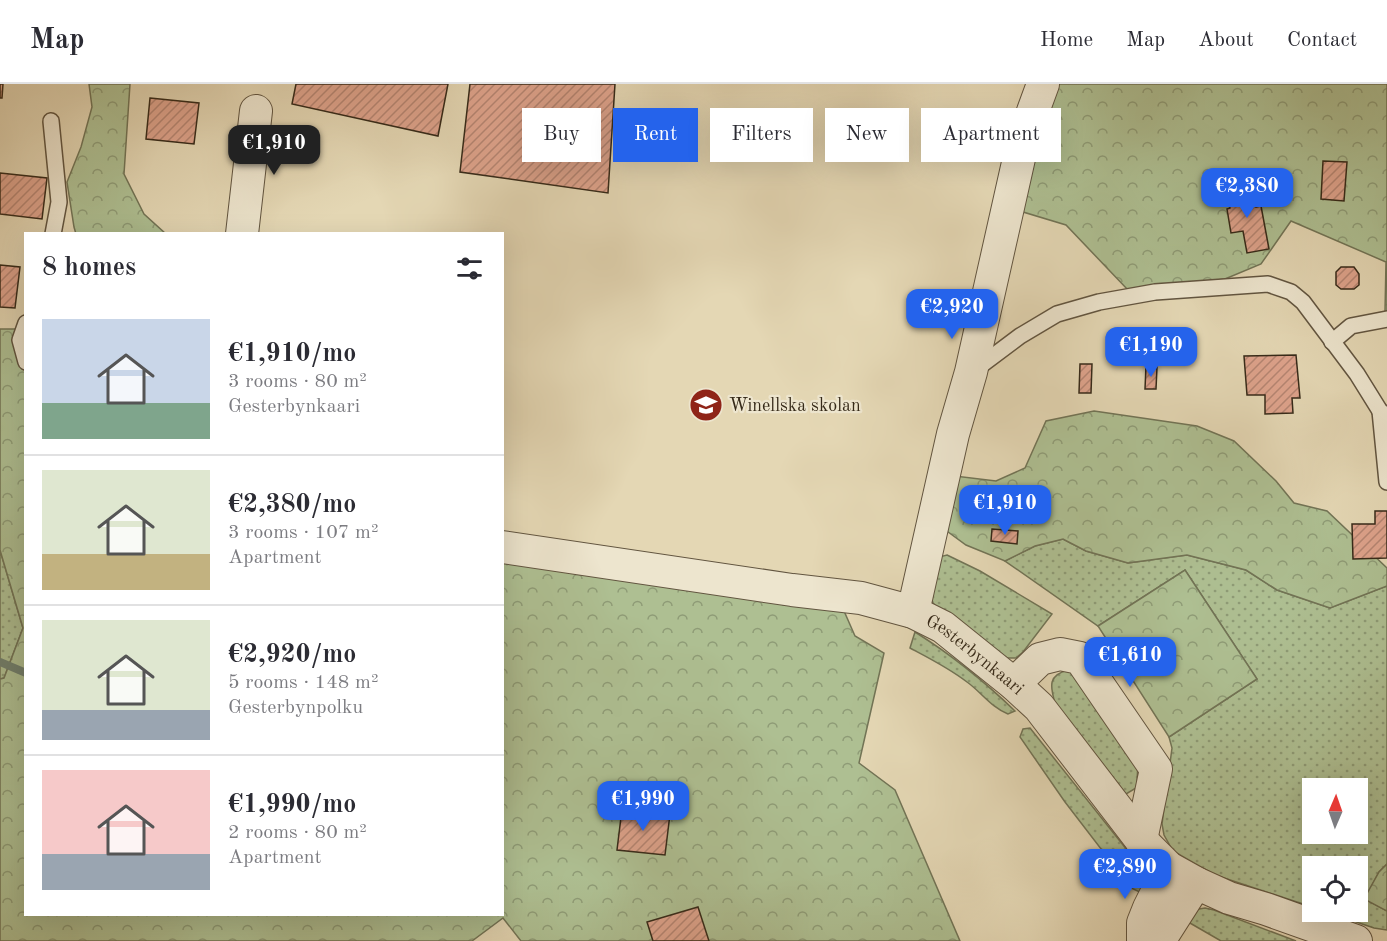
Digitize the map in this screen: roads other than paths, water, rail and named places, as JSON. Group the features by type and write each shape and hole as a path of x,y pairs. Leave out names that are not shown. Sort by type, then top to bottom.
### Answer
{"street":[{"path":"913,612 953,434 971,372 1024,136 1043,84"},
{"path":"242,232 256,111"},
{"name":"Gesterbynkaari","path":"504,547 861,598 913,612 943,627 1039,707 1142,840 1182,875 1229,898 1356,941"},
{"path":"1014,684 1040,659 1060,654 1080,658 1156,769 1142,840"},
{"path":"1143,941 1143,922 1149,908 1182,875"},
{"path":"1159,941 1182,875"}],"lane":[{"path":"51,122 59,202 53,232"},
{"path":"971,372 1020,336 1057,314 1099,302 1155,292 1268,284 1291,292 1303,302 1358,374 1384,413 1387,482"},
{"path":"1332,342 1351,326 1387,319"},
{"path":"24,329 20,340 24,355"}],"waterway":[{"path":"0,662 24,672"}],"place":[{"name":"Winellska skolan","path":"706,405"}]}
